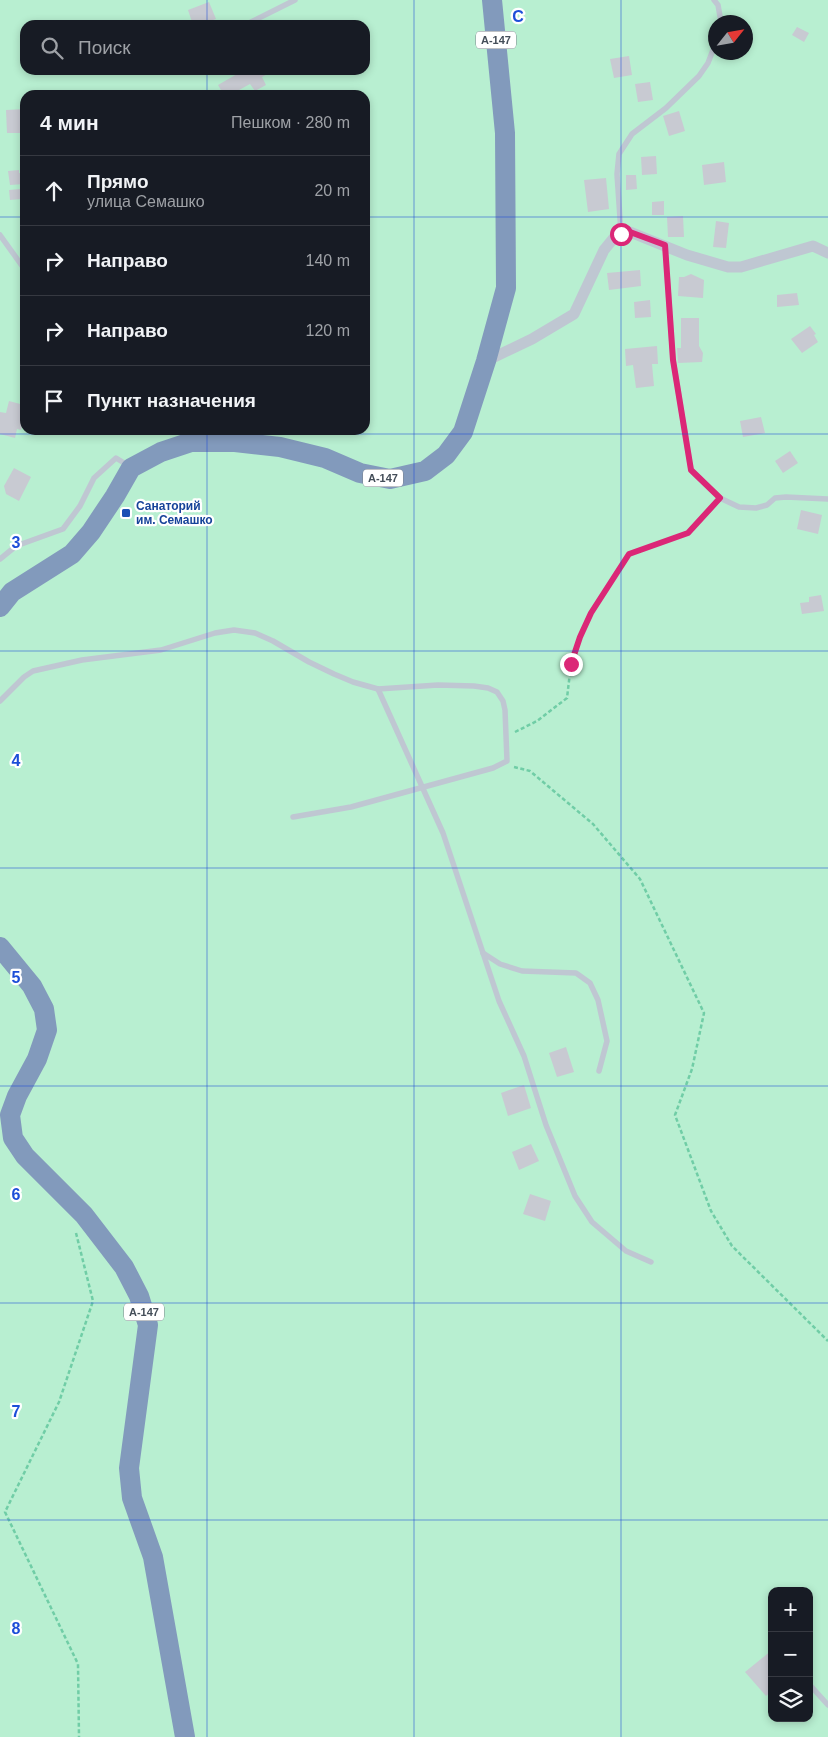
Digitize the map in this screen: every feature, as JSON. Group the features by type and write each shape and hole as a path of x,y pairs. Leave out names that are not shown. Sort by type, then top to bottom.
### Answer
{"highway":[{"name":"А-147","path":"131,468 161,452 191,442 226,442 280,447 325,458 360,472 390,479 425,471 446,455 462,432 486,361 506,288 505,133 492,0"},
{"path":"0,607 12,592 72,554 91,532 131,468"},
{"name":"А-147","path":"0,947 32,986 44,1009 47,1030 10,1115 13,1138 25,1156 84,1215 124,1267 139,1296 148,1325 129,1468 132,1498 153,1557 185,1737"}],"street":[{"path":"486,361 532,339 574,314 604,250 613,239 621,234 630,232 687,254 728,267 741,268 813,246 828,253"}],"lane":[{"path":"255,20 295,0"},
{"path":"714,0 718,5 720,15"},
{"path":"621,234 617,174 618,154 632,134 666,108 699,76 709,60"},
{"path":"0,235 20,263"},
{"path":"665,245 673,360 691,470 720,498 739,507 756,508 766,505 775,498 786,497 828,499"},
{"path":"0,558 16,546 63,529 80,506 94,478 116,458 131,468"},
{"path":"0,701 24,677 33,671 82,660 161,650 214,632 234,630 255,632 334,674 378,689 438,685 488,688 497,692 503,701 507,760 494,768 422,786 351,807 293,817"},
{"path":"378,689 443,834 499,1000 524,1056 546,1125 575,1196 592,1222 626,1251 651,1262"},
{"path":"483,953 500,964 522,971 576,973 590,983 598,1000 607,1041 599,1071"},
{"path":"813,1688 828,1705"}],"path":[{"path":"506,737 537,721 567,698 571,664 580,637 591,613 629,554 688,533 720,498"},
{"path":"507,760 516,768 530,771 592,824 640,879 704,1013 692,1069 675,1115 710,1211 732,1246 828,1341"},
{"path":"75,1226 93,1301 60,1402 5,1512 78,1664 79,1737"}],"green space":[{"path":"0,0 828,0 828,1737 0,1737"}],"building":[{"path":"209,2 216,19 191,20 188,10"},
{"path":"797,27 809,33 804,42 792,35"},
{"path":"629,56 632,75 614,78 610,59"},
{"path":"235,75 266,75 262,77 266,85 257,90 254,90 250,84 239,90 221,90 218,85"},
{"path":"650,82 653,100 638,102 635,84"},
{"path":"20,109 20,133 7,133 6,110"},
{"path":"679,111 685,131 669,136 663,116"},
{"path":"656,156 657,174 642,175 641,157"},
{"path":"724,162 726,182 704,185 702,165"},
{"path":"19,170 20,184 10,185 8,171"},
{"path":"626,175 636,175 637,189 626,190"},
{"path":"606,178 609,209 588,212 584,180"},
{"path":"20,189 20,199 10,200 9,190"},
{"path":"664,201 664,215 652,215 652,202"},
{"path":"683,216 684,237 668,237 667,217"},
{"path":"716,221 729,223 726,248 713,247"},
{"path":"640,270 641,286 609,290 607,273"},
{"path":"691,274 704,280 703,298 678,296 679,277"},
{"path":"797,293 799,305 777,307 777,295"},
{"path":"650,300 651,317 635,318 634,302"},
{"path":"681,318 699,318 699,346 703,353 702,362 678,363 677,348 681,348"},
{"path":"810,326 816,334 814,335 818,342 802,353 791,339"},
{"path":"657,346 658,364 652,364 654,386 636,388 633,365 626,366 625,349"},
{"path":"9,401 20,404 20,430 17,429 15,438 0,434 0,412 6,413"},
{"path":"761,417 765,433 743,437 740,421"},
{"path":"790,451 798,463 783,473 775,461"},
{"path":"14,468 31,477 19,501 6,494 4,486"},
{"path":"801,510 822,515 818,534 797,529"},
{"path":"821,595 824,611 802,614 800,603 809,602 809,597"},
{"path":"566,1047 574,1072 557,1077 549,1053"},
{"path":"524,1085 531,1108 508,1116 501,1093"},
{"path":"531,1144 539,1161 519,1170 512,1152"},
{"path":"530,1194 551,1201 545,1221 523,1214"},
{"path":"768,1653 768,1694 766,1696 745,1672"}],"place":[{"name":"Санаторий им. Семашко","path":"126,513"}],"route":[{"path":"571,664 591,613 629,554 688,533 720,498 691,470 673,360 665,245 630,232 621,234"}]}
